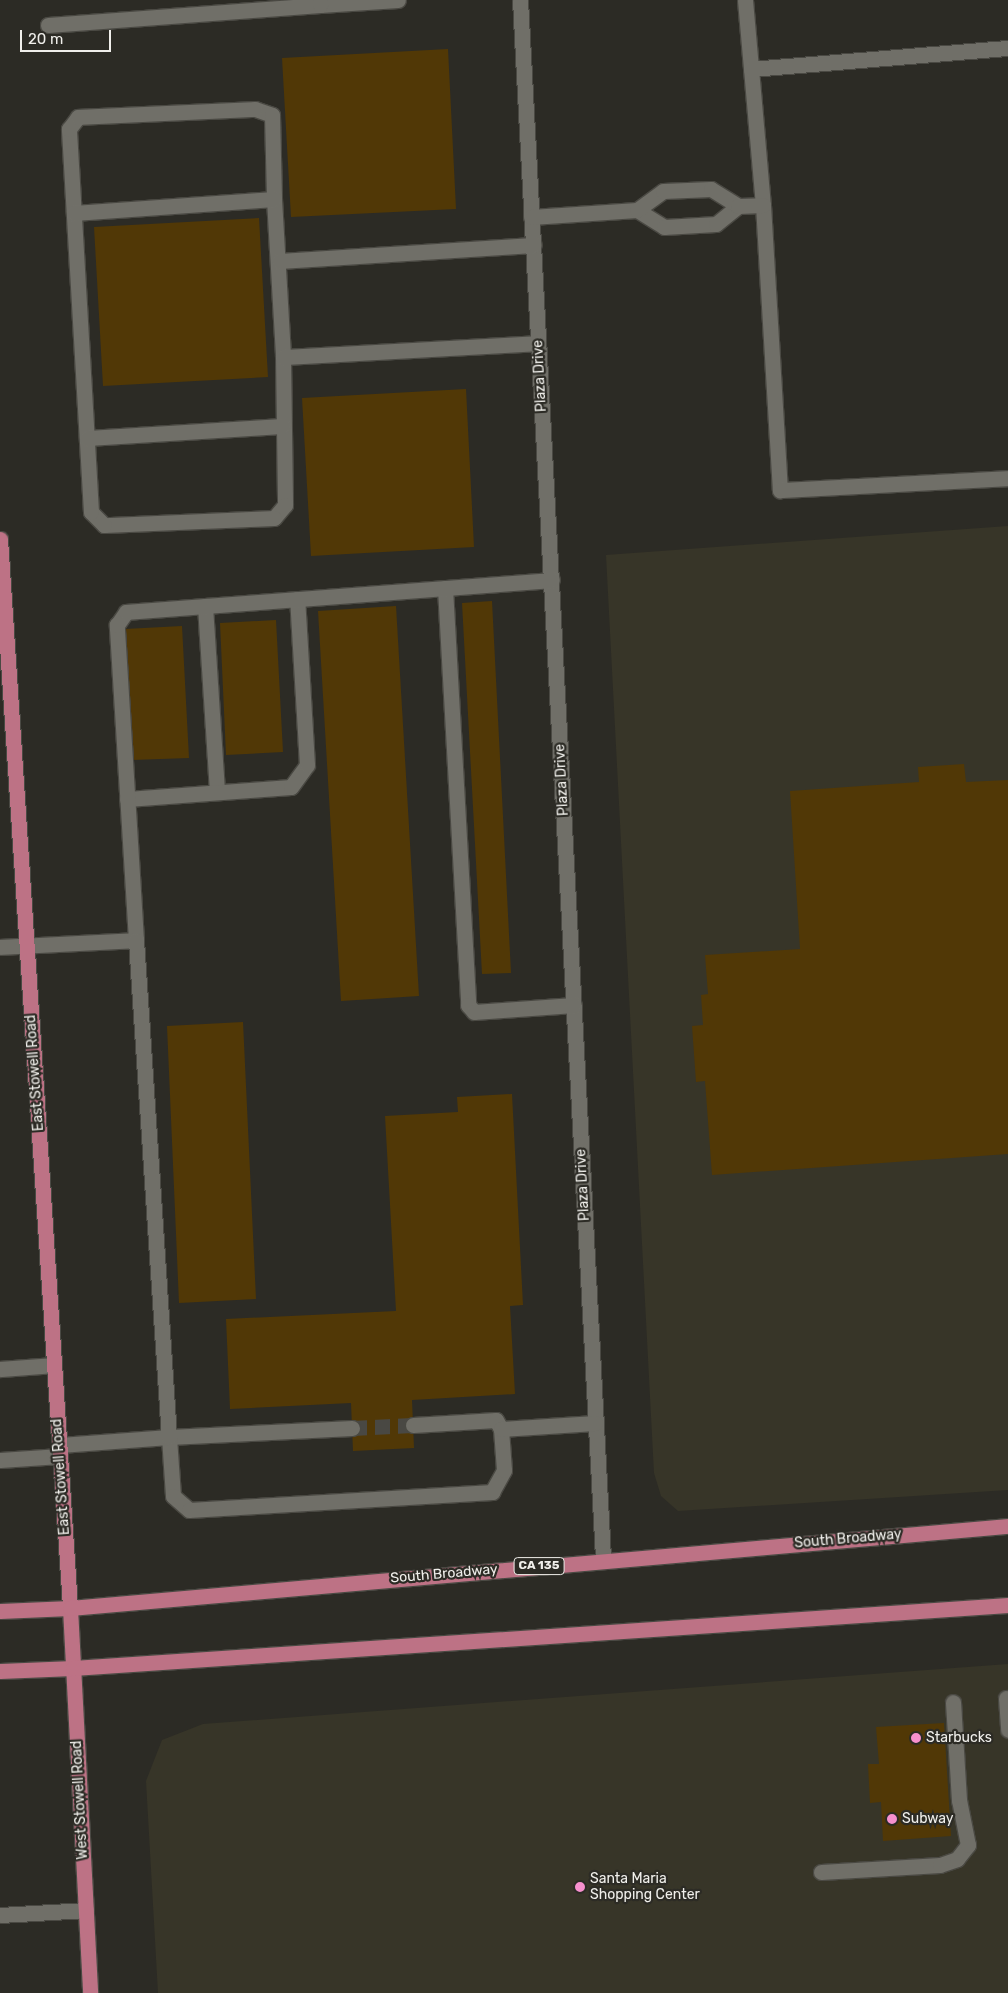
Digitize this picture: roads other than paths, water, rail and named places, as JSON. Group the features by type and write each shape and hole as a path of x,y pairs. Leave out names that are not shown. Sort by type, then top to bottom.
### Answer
{"main road":[{"name":"East Stowell Road","path":"0,538 70,1608"},
{"name":"South Broadway","path":"0,1611 70,1608 1008,1526"},
{"path":"0,1671 73,1668 1008,1604"},
{"name":"West Stowell Road","path":"70,1608 90,1993"}],"street":[{"path":"48,25 320,2 398,0"},
{"name":"Plaza Drive","path":"520,0 603,1560"},
{"path":"745,0 763,205 780,490 1008,478"},
{"path":"751,68 1008,48"},
{"path":"255,109 272,115 274,199 283,357 285,505 274,518 104,525 91,512 69,129 78,117 255,109"},
{"path":"531,217 637,210 663,191 673,190 711,189 738,206 763,205"},
{"path":"74,213 274,199"},
{"path":"637,210 664,227 716,224 738,206"},
{"path":"279,261 533,245"},
{"path":"283,357 538,343"},
{"path":"87,438 283,426"},
{"path":"413,1425 496,1420 502,1429 504,1470 492,1492 189,1510 173,1496 117,625 126,612 552,580"},
{"path":"445,588 468,1005 474,1012 574,1005"},
{"path":"127,799 291,786 307,765 298,599"},
{"path":"205,606 217,792"},
{"path":"0,947 136,940"},
{"path":"0,1369 54,1365"},
{"path":"502,1429 595,1423"},
{"path":"0,1460 169,1437 352,1428"},
{"path":"1006,1698 1008,1730"},
{"path":"821,1872 940,1865 957,1860 968,1845 959,1800 953,1702"},
{"path":"0,1915 86,1910"}],"tunnel":[{"path":"352,1428 413,1425"}],"place":[{"name":"Starbucks","path":"916,1738"},
{"name":"Subway","path":"892,1819"},
{"name":"Santa Maria Shopping Center","path":"580,1887"}]}
